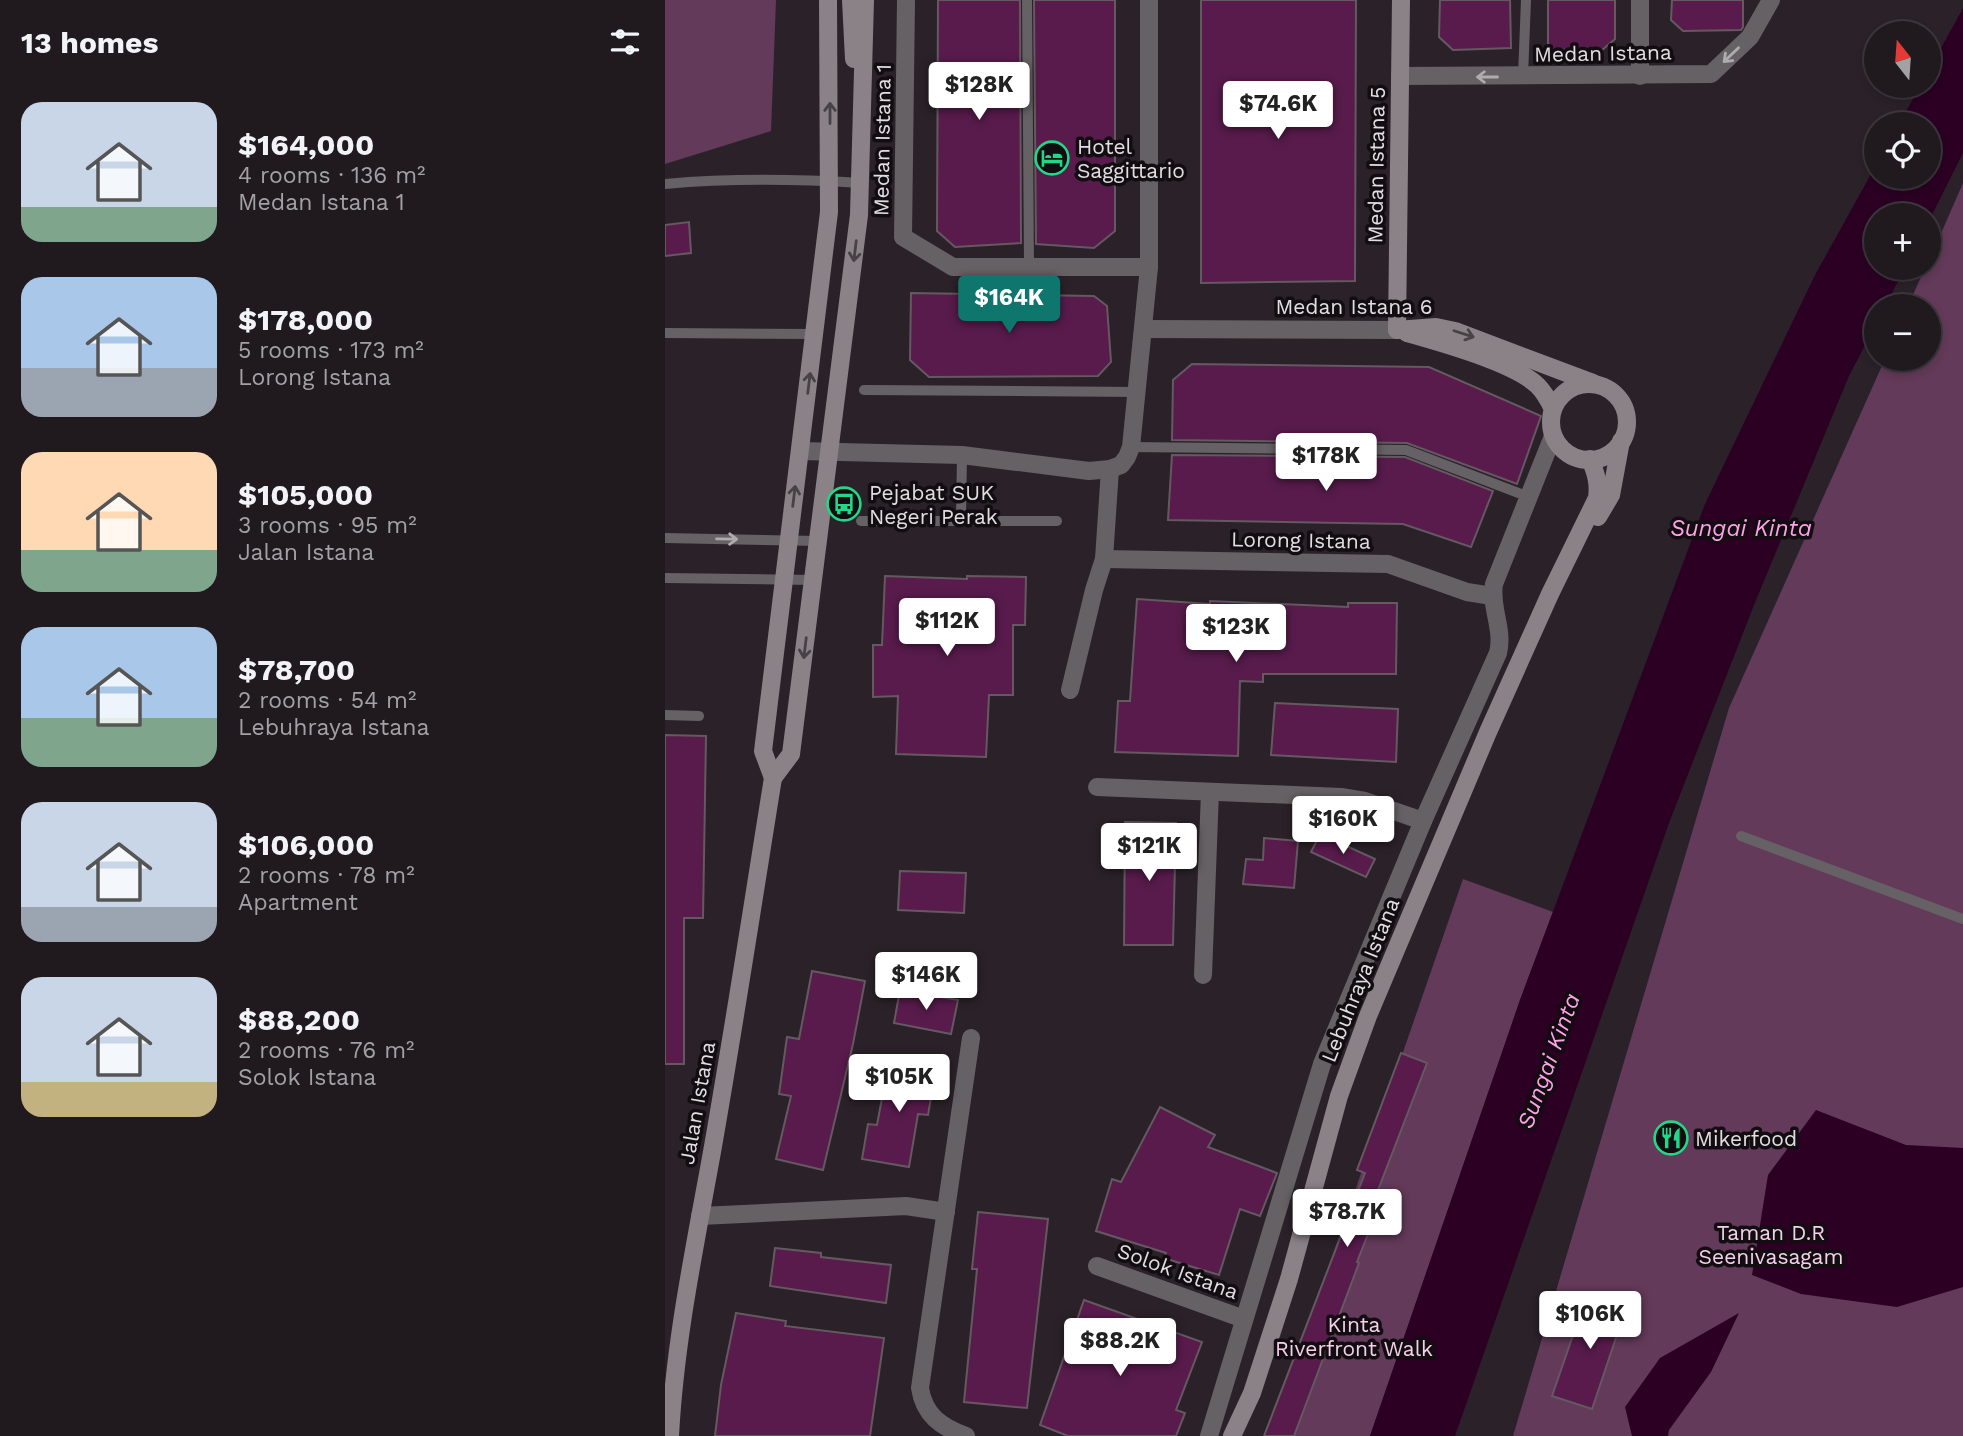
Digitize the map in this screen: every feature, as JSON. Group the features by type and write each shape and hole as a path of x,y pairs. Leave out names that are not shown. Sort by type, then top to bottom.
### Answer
{"main road":[{"path":"773,778 763,751 829,212 828,0"},
{"path":"851,0 861,183"},
{"path":"773,778 791,754 831,452 861,183 865,0"},
{"name":"Medan Istana 5","path":"1397,330 1401,0"},
{"name":"Medan Istana 6","path":"1397,330 1436,327 1455,331 1597,384"},
{"path":"1397,330 1454,347 1523,375 1538,385 1553,408"},
{"path":"1597,384 1617,396 1627,418 1626,430 1613,451 1602,457 1590,459 1568,453 1553,436 1553,408 1566,391 1575,386 1597,384"},
{"name":"Lebuhraya Istana","path":"1568,560 1611,495 1621,441"},
{"name":"Lebuhraya Istana","path":"1232,1436 1252,1393 1289,1279 1339,1096 1368,1016 1488,732 1597,498 1599,486 1590,459"},
{"name":"Jalan Istana","path":"670,1436 682,1317 721,1102 773,778"},
{"name":"Lebuhraya Istana","path":"1244,1436 1252,1393"}],"street":[{"name":"Medan Istana 1","path":"906,0 903,237 953,267 1149,267"},
{"path":"800,451 962,455 1089,471 1121,465 1131,447 1149,267 1149,0"},
{"path":"1640,0 1640,76"},
{"name":"Medan Istana","path":"1400,76 1711,74 1750,37 1771,0"},
{"name":"Medan Istana 6","path":"1144,329 1397,330"},
{"path":"1209,1436 1322,1064 1423,821 1498,653 1501,640 1492,596 1494,584 1553,436"},
{"path":"1070,690 1104,559 1110,469"},
{"name":"Lorong Istana","path":"1104,559 1388,564 1467,592 1492,596"},
{"path":"1097,788 1341,797 1365,801 1423,821"},
{"path":"1202,975 1210,792"},
{"path":"966,1436 939,1423 928,1412 922,1401 921,1374 971,1038"},
{"path":"700,1216 906,1206 946,1212"},
{"name":"Solok Istana","path":"1097,1266 1244,1319"}],"lane":[{"path":"1027,0 1029,267"},
{"path":"1523,77 1526,0"},
{"path":"665,184 727,179 861,183"},
{"path":"665,333 815,334"},
{"path":"864,390 1137,392"},
{"path":"1131,447 1406,450 1529,497"},
{"path":"961,521 962,455"},
{"path":"861,521 1057,521"},
{"path":"665,550 668,538 819,541"},
{"path":"666,575 814,580"},
{"path":"665,715 699,716"},
{"path":"1741,836 1963,919"}],"green space":[{"path":"665,0 776,0 771,131 665,164"},
{"name":"Taman D.R Seenivasagam","path":"1963,183 1963,1436 1513,1436 1729,708 1880,371 1941,371 1941,294 1913,294 1920,280 1941,280 1941,233"},
{"name":"Kinta Riverfront Walk","path":"1463,879 1553,912 1520,1000 1370,1436 1270,1436"}],"water":[{"name":"Sungai Kinta","path":"1963,8 1963,153 1938,203 1864,203 1864,280 1899,280 1891,294 1864,294 1864,347 1849,376 1754,605 1669,823 1455,1436 1370,1436 1520,1000 1705,504 1815,275 1864,187 1864,189 1941,189 1941,112 1906,112 1913,98 1941,98 1941,48"},
{"path":"1816,1110 1906,1145 1963,1148 1963,1287 1897,1307 1801,1294 1752,1275 1768,1175"},
{"path":"1739,1313 1711,1372 1669,1430 1668,1436 1632,1436 1625,1407 1660,1358"}],"building":[{"path":"938,0 1020,0 1021,243 955,247 937,231"},
{"path":"1034,0 1115,0 1115,231 1094,248 1036,244"},
{"path":"1201,0 1356,0 1355,281 1201,283"},
{"path":"1440,0 1510,0 1511,48 1453,50 1439,37"},
{"path":"1548,0 1615,0 1615,39 1601,51 1548,49"},
{"path":"1672,0 1743,0 1743,27 1741,30 1683,31 1671,20"},
{"path":"689,222 691,253 665,256 665,225"},
{"path":"911,293 1094,296 1107,306 1111,362 1098,376 929,377 910,360"},
{"path":"1192,364 1429,367 1541,416 1517,484 1407,443 1172,440 1173,380"},
{"path":"1172,455 1405,457 1493,491 1471,547 1403,524 1168,520"},
{"path":"885,576 967,579 967,576 1026,577 1025,625 1013,625 1013,695 989,695 986,757 896,754 898,696 873,697 873,645 882,645"},
{"path":"1137,599 1210,604 1210,601 1348,607 1348,603 1397,603 1396,674 1263,674 1263,682 1240,681 1238,756 1115,752 1118,701 1130,701"},
{"path":"1275,703 1398,709 1396,762 1271,755"},
{"path":"665,735 706,736 703,918 684,918 684,1064 665,1064"},
{"path":"1125,822 1176,823 1173,945 1124,945"},
{"path":"1320,834 1375,859 1366,877 1311,852"},
{"path":"1264,838 1298,841 1294,888 1243,884 1246,859 1263,860"},
{"path":"900,871 966,873 964,913 898,910"},
{"path":"812,971 865,981 823,1170 776,1159 791,1096 779,1094 787,1037 799,1039"},
{"path":"900,990 958,1000 951,1034 894,1023"},
{"path":"1401,1053 1427,1063 1375,1198 1381,1201 1357,1262 1359,1263 1294,1436 1264,1436 1365,1173 1357,1170"},
{"path":"889,1061 936,1069 928,1115 918,1114 909,1167 862,1159 868,1124 877,1125"},
{"path":"1160,1107 1215,1135 1208,1147 1277,1173 1260,1216 1240,1209 1219,1275 1164,1258 1166,1253 1096,1231 1112,1179 1121,1182"},
{"path":"978,1212 1048,1219 1027,1408 964,1402 977,1269 972,1269"},
{"path":"775,1248 821,1253 821,1257 891,1265 886,1303 770,1286"},
{"path":"1588,1292 1627,1305 1592,1409 1552,1396"},
{"path":"1084,1300 1202,1342 1176,1410 1185,1413 1176,1436 1068,1436 1040,1425"},
{"path":"736,1313 786,1321 785,1326 884,1338 870,1436 715,1436 721,1385"}],"place":[{"name":"Hotel Saggittario","path":"1052,158"},
{"name":"Pejabat SUK Negeri Perak","path":"844,504"},
{"name":"Mikerfood","path":"1671,1138"}]}
